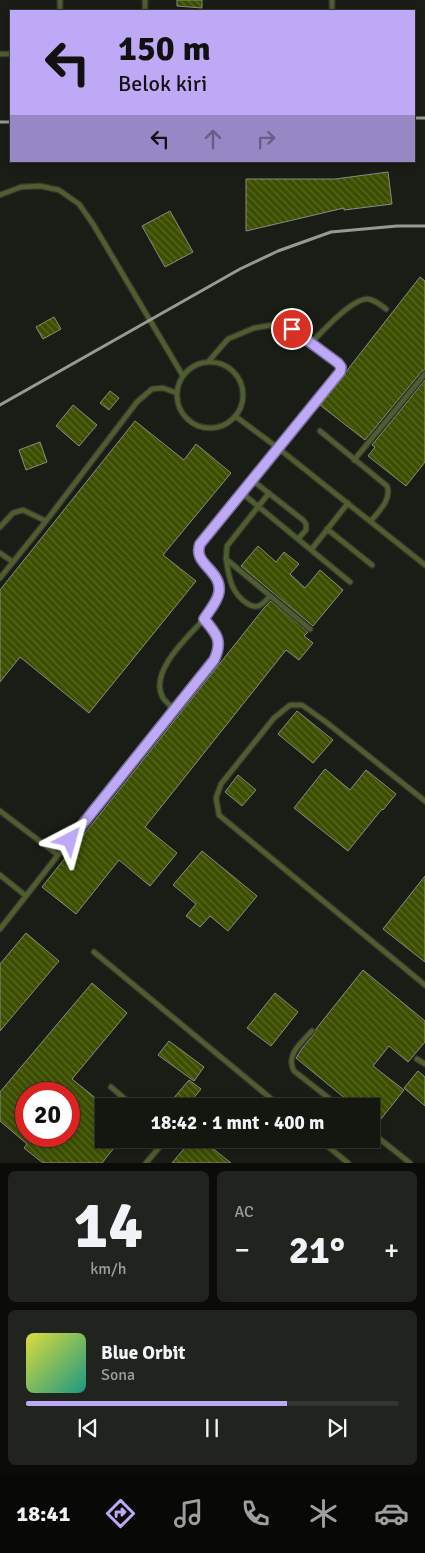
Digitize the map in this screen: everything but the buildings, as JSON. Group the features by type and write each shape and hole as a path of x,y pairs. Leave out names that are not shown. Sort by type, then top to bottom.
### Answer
{"lane":[{"path":"0,195 21,187 40,186 59,190 79,204 183,376"},
{"path":"311,343 341,314 360,300 368,299 379,303 386,309"},
{"path":"174,710 163,699 160,690 161,674 166,664 214,605 219,592 218,581 212,571 198,556 200,544 340,372 341,367 292,329 272,325 254,328 228,339 208,362"},
{"path":"208,362 219,363 229,368 236,375 241,385 240,407 227,423 207,428 197,425 182,412 178,403 177,393 183,376 191,368 208,362"},
{"path":"354,460 425,374"},
{"path":"0,578 46,521 136,402 152,388 163,388 177,393"},
{"path":"234,416 278,448 425,565"},
{"path":"320,431 388,486 390,492 371,521"},
{"path":"252,480 303,520 306,524 306,530 298,539"},
{"path":"242,493 350,582"},
{"path":"269,493 227,546 226,560 229,581 237,596 252,606 257,607 262,605 270,596"},
{"path":"311,550 348,503"},
{"path":"0,527 13,513 23,510 46,521"},
{"path":"327,529 372,565"},
{"path":"0,553 12,562"},
{"path":"226,560 310,629"},
{"path":"0,929 214,660 219,643 214,630 204,619"},
{"path":"425,801 302,705 290,705 274,718 221,784 216,798 219,815 425,985"},
{"path":"0,811 58,855"},
{"path":"0,875 26,896"},
{"path":"94,952 270,1098"},
{"path":"312,1031 295,1051 291,1058 291,1064 294,1071 329,1098"},
{"path":"417,1059 425,1064"},
{"path":"111,1087 124,1098"},
{"path":"380,1139 410,1163"},
{"path":"146,1163 158,1148"},
{"path":"330,1148 348,1163"}],"railway":[{"path":"415,118 425,118"},
{"path":"0,122 10,122"},
{"path":"0,405 240,269 278,251 331,232 397,226 425,226"}],"route":[{"path":"70,840 214,660 219,643 214,630 204,619 214,605 219,592 218,581 212,571 198,556 200,544 340,372 341,367 338,363 292,329"}]}
